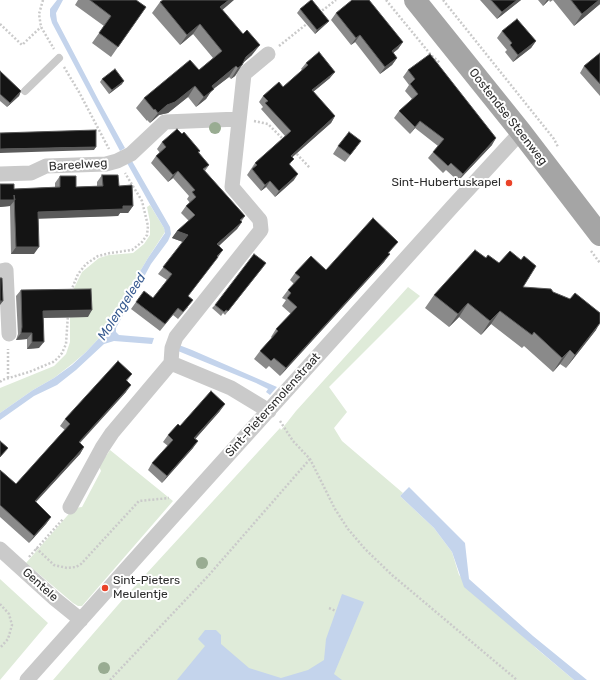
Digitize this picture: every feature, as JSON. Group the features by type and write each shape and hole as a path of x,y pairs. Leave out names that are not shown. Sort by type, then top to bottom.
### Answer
{"main road":[{"name":"Oostendse Steenweg","path":"415,0 521,132 600,235"}],"street":[{"path":"70,507 112,433 171,363 172,348 176,337 262,230 260,220 232,187 244,74 268,54"},
{"name":"Bareelweg","path":"0,174 31,173 46,166 106,164 117,162 131,154 165,122 239,119"},
{"name":"Sint-Pietersmolenstraat","path":"27,680 80,620 273,415 452,207 521,132"},
{"path":"0,271 6,270 9,334"},
{"path":"171,363 231,388 273,415"},
{"name":"Gentele","path":"0,549 80,620"}],"lane":[{"path":"25,91 59,58"}],"path":[{"path":"44,0 40,14 41,27 117,162 132,183 142,201 148,226 147,235 142,242 132,250 98,256 86,264 76,279 70,297"},
{"path":"318,15 336,0"},
{"path":"268,54 312,20"},
{"path":"0,24 22,45 41,27"},
{"path":"239,119 268,124 284,140"},
{"path":"289,146 310,168"},
{"path":"1,380 29,372 53,362 58,358 66,344 68,312"},
{"path":"8,378 9,334"},
{"path":"273,415 293,441 310,459 335,509 348,529 365,549 392,575 517,680"},
{"path":"110,680 209,575 310,459"},
{"path":"36,548 54,565 67,568 76,567 81,564 139,501 172,498"},
{"path":"20,566 66,516 70,507"},
{"path":"0,604 9,614 12,625 8,639 0,648"},
{"path":"329,608 336,611"}],"green space":[{"path":"150,205 165,232 102,335 86,352 54,378 33,390 0,413 0,388 54,366 66,354 70,342 70,318 73,290 82,272 99,258 109,255 133,253 144,244 150,235 150,222 147,207"},
{"path":"408,287 420,296 329,387 347,412 334,428 342,441 403,493 400,496 434,528 452,552 459,575 537,649 574,680 53,680 124,598 280,428 281,430 296,411"},
{"path":"110,450 173,501 82,606 78,606 26,563 74,508 82,507 101,471 99,466"},
{"path":"0,579 48,623 0,680"}],"water":[{"path":"57,0 63,0 56,13 57,21 125,148 120,151 52,23 50,9"},
{"name":"Molengeleed","path":"132,161 170,227 171,234 168,241 151,264 116,328 116,332 119,335 154,338 152,344 114,341 104,344 57,385 34,396 0,420 0,413 72,365 102,335 148,258 165,233 164,228 127,163"},
{"path":"179,345 277,387 270,395 266,392 268,389 256,383 178,351"},
{"path":"409,487 465,543 469,579 533,636 587,680 574,680 464,587 452,552 434,528 400,496"},
{"path":"342,594 364,602 334,674 342,680 177,680 205,646 198,639 205,630 216,630 221,635 221,644 249,668 281,678 308,670 324,660 326,639"}],"building":[{"path":"90,0 136,0 146,7 118,47 99,33 111,16"},
{"path":"163,0 229,0 220,7 243,34 247,30 260,45 246,57 242,65 238,68 236,66 212,86 214,89 204,97 195,86 158,113 144,98 190,60 199,70 222,51 200,24 187,35 160,2"},
{"path":"311,0 329,21 317,30 300,9"},
{"path":"352,0 369,0 403,42 392,51 397,58 385,67 360,35 356,38 336,13"},
{"path":"491,0 517,0 502,12"},
{"path":"571,0 599,0 582,14"},
{"path":"517,19 536,41 518,55 510,45 512,43 502,31"},
{"path":"319,52 335,72 312,90 335,116 291,156 294,159 289,164 298,174 279,191 270,181 265,185 252,169 257,165 255,163 291,131 265,103 268,101 263,96 279,82 283,87 308,65 306,63"},
{"path":"600,53 600,84 584,66"},
{"path":"430,54 496,138 463,174 451,163 448,166 433,152 444,139 420,121 415,127 399,111 418,94 410,84 415,79 408,70"},
{"path":"115,69 124,81 112,90 102,79"},
{"path":"0,71 21,91 10,103 0,94"},
{"path":"177,129 182,134 184,132 200,151 198,152 209,165 203,169 245,216 240,220 242,222 217,244 223,250 188,296 193,300 183,312 178,308 165,324 136,302 144,291 153,298 172,274 163,267 188,235 177,231 195,215 186,206 196,197 192,192 195,190 178,171 173,175 156,156 166,147 162,142"},
{"path":"96,130 96,147 0,149 0,133"},
{"path":"349,132 361,141 350,155 338,146"},
{"path":"102,175 118,175 119,186 132,185 133,206 123,206 123,209 38,212 39,247 16,247 14,200 0,200 0,184 14,184 14,189 60,187 60,176 76,176 76,187 103,186"},
{"path":"373,218 398,242 388,253 390,254 286,368 274,358 271,361 260,351 278,331 276,329 297,307 287,298 291,293 288,290 300,277 295,273 311,256 326,270"},
{"path":"475,250 486,258 488,255 499,263 510,251 521,260 524,256 536,266 523,287 551,289 553,292 570,299 575,293 600,313 600,323 575,355 570,350 562,358 534,332 532,335 500,311 490,321 468,303 458,314 434,295"},
{"path":"254,254 266,263 228,311 226,310 224,312 215,305"},
{"path":"0,278 2,278 3,301 0,301"},
{"path":"91,289 92,310 43,311 44,342 32,342 32,333 21,333 21,290"},
{"path":"118,361 132,374 126,380 131,385 79,442 84,447 35,501 51,517 34,536 0,505 0,470 16,484 70,424 65,419"},
{"path":"211,391 225,404 194,438 198,441 167,476 152,463 173,440 168,435 178,424 180,426"},
{"path":"0,441 8,448 0,457"}],"place":[{"name":"Sint-Hubertuskapel","path":"509,183"},
{"name":"Sint-Pieters Meulentje","path":"105,588"}]}
